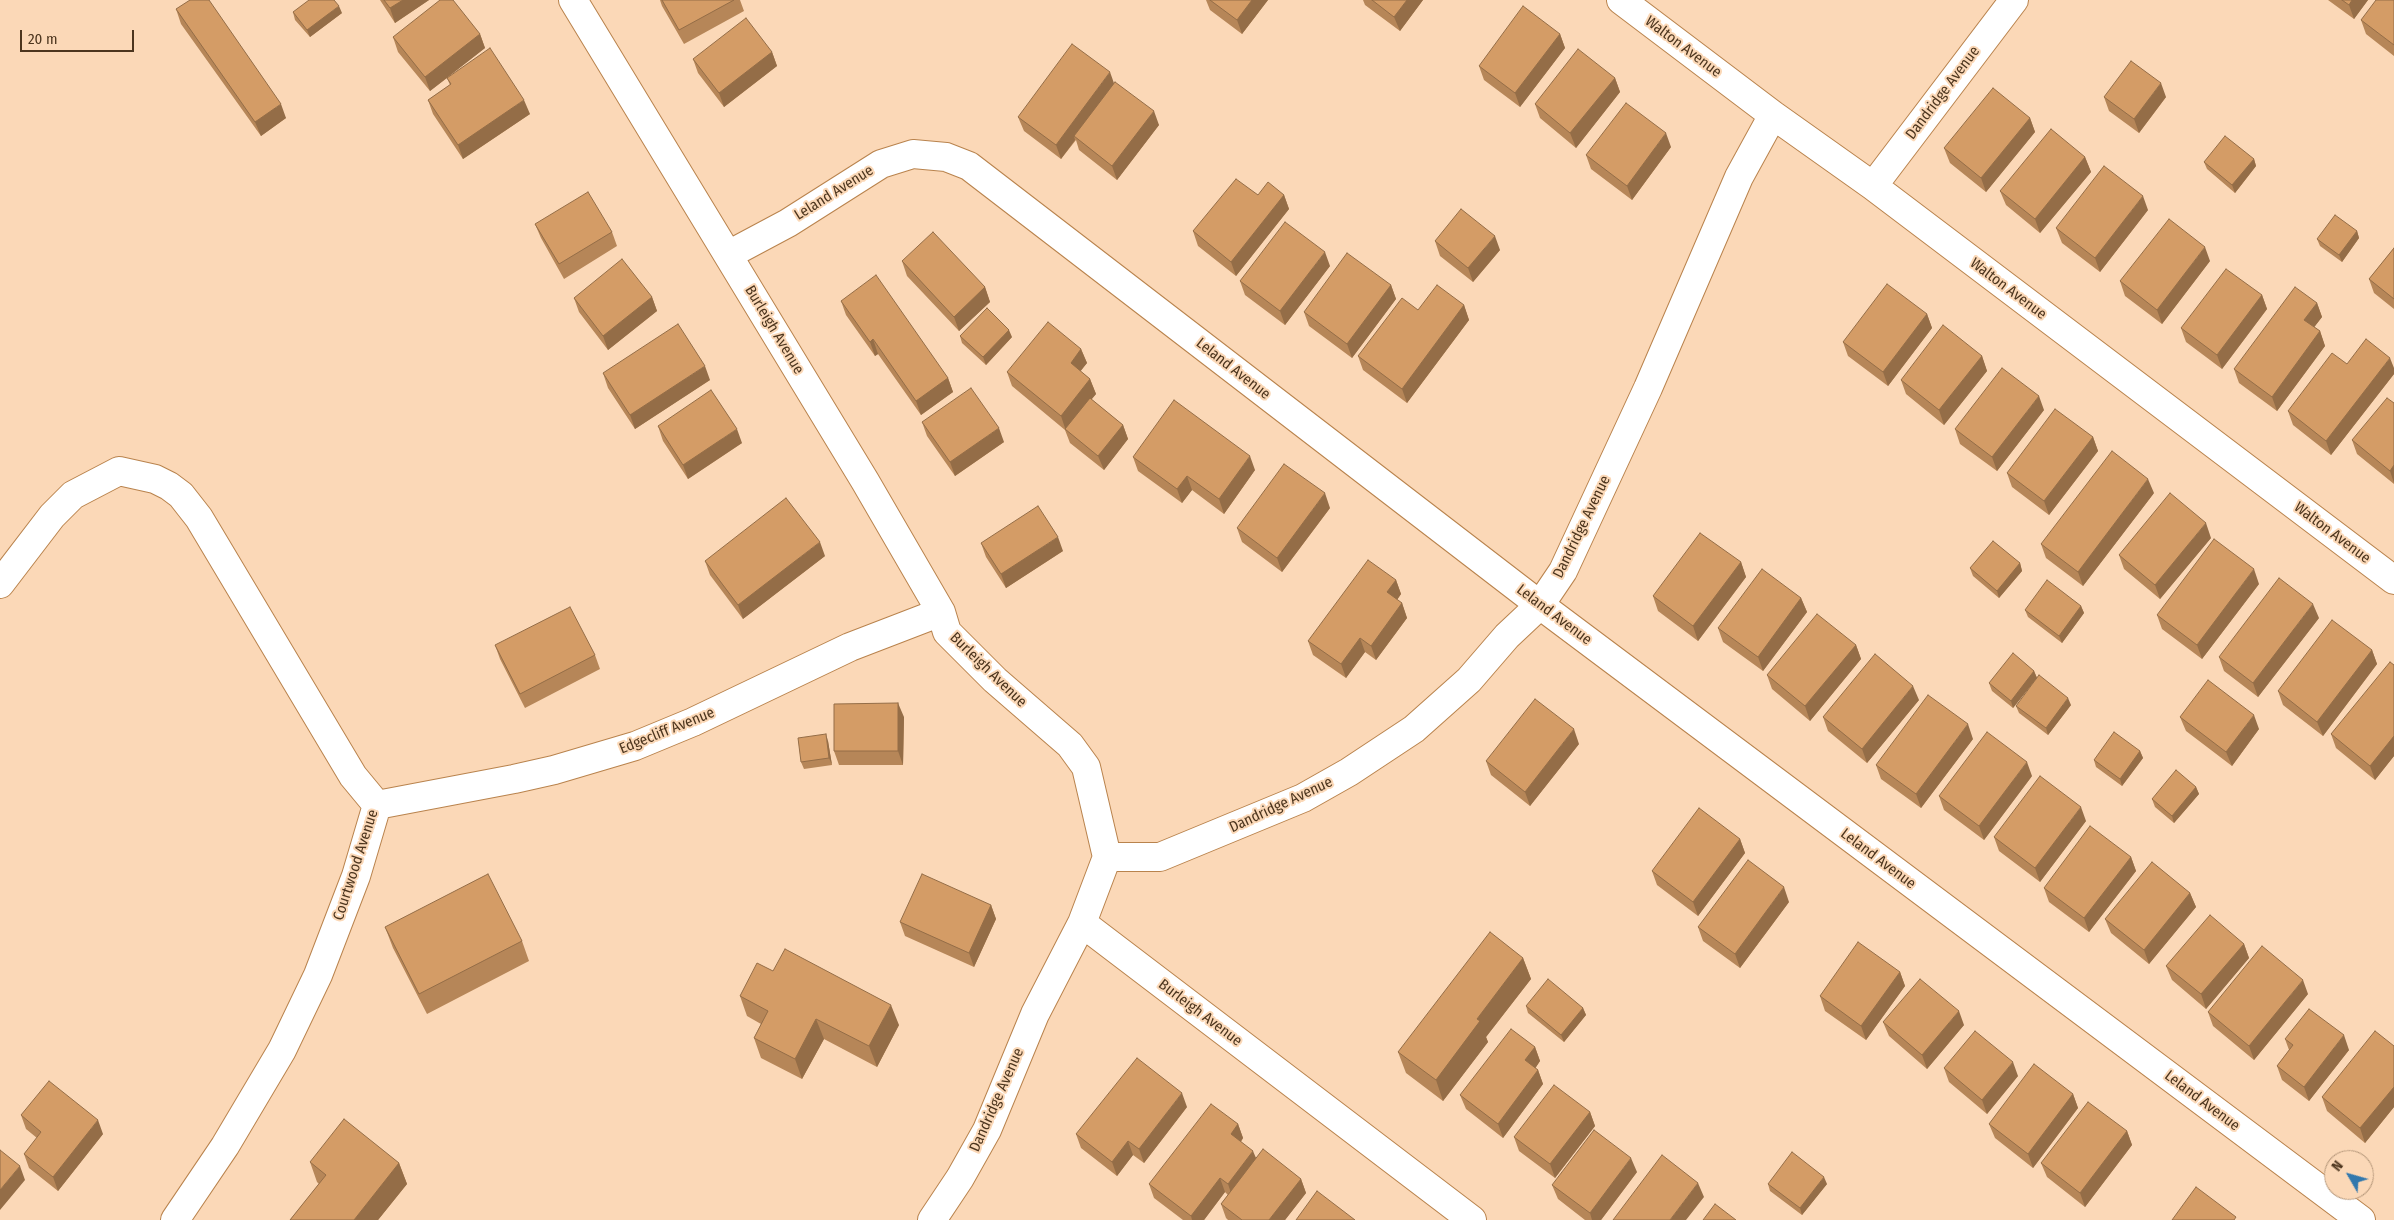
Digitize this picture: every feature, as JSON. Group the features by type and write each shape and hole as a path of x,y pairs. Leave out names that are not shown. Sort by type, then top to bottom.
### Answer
{"street":[{"name":"Burleigh Avenue","path":"573,0 865,481 941,612 947,632 995,680 1070,745 1086,766 1107,857"},
{"name":"Walton Avenue","path":"1621,0 1773,115 1873,186 2394,580"},
{"name":"Dandridge Avenue","path":"1873,186 2014,0"},
{"name":"Dandridge Avenue","path":"1107,857 1160,857 1295,802 1349,772 1414,729 1469,680 1507,636 1540,605 1563,571 1648,388 1739,177 1773,115"},
{"name":"Leland Avenue","path":"728,255 788,223 881,164 913,154 946,157 969,166 1540,605 2360,1220"},
{"name":"Courtwood Avenue","path":"0,584 52,516 73,495 119,471 155,478 169,486 181,495 199,518 353,776 377,805 356,876 318,975 282,1050 225,1146 175,1220"},
{"name":"Edgecliff Avenue","path":"377,805 554,770 635,746 693,722 850,647 941,612"},
{"path":"1082,923 1107,857"},
{"name":"Burleigh Avenue","path":"1082,923 1472,1220"},
{"name":"Dandridge Avenue","path":"932,1220 960,1178 987,1130 1035,1014 1082,923"}],"building":[{"path":"190,0 209,0 281,104 255,122 176,9"},
{"path":"309,0 334,0 339,6 307,30 293,12"},
{"path":"384,0 403,0 390,8"},
{"path":"440,0 453,0 480,34 425,77 393,37"},
{"path":"662,0 734,0 679,30"},
{"path":"1210,0 1252,0 1237,20"},
{"path":"1372,0 1407,0 1394,17"},
{"path":"2342,0 2352,0 2349,5"},
{"path":"2376,0 2394,0 2394,45 2361,20"},
{"path":"1523,6 1560,34 1515,93 1479,66"},
{"path":"746,18 772,52 719,93 693,59"},
{"path":"1072,44 1110,72 1056,145 1018,117"},
{"path":"490,48 524,100 458,145 428,100 451,84 447,78"},
{"path":"1578,49 1615,78 1570,133 1535,104"},
{"path":"2131,61 2161,83 2134,119 2104,97"},
{"path":"1115,82 1154,111 1112,166 1074,136"},
{"path":"1993,88 2030,118 1981,178 1944,148"},
{"path":"1626,103 1666,133 1627,186 1586,155"},
{"path":"2051,129 2085,157 2035,219 2000,191"},
{"path":"2225,136 2254,159 2232,185 2204,162"},
{"path":"2104,166 2143,196 2095,258 2056,228"},
{"path":"1236,179 1258,195 1268,182 1284,195 1231,262 1193,231"},
{"path":"588,192 612,232 559,264 535,224"},
{"path":"1461,209 1495,236 1468,268 1435,241"},
{"path":"2335,215 2357,231 2339,255 2317,239"},
{"path":"2169,219 2205,247 2157,310 2120,281"},
{"path":"1285,222 1325,252 1280,311 1240,281"},
{"path":"933,232 985,287 954,317 902,261"},
{"path":"2394,248 2394,299 2369,279"},
{"path":"1347,253 1391,285 1347,344 1304,312"},
{"path":"622,259 652,297 603,336 574,298"},
{"path":"2226,269 2262,295 2217,355 2181,328"},
{"path":"876,275 948,378 916,401 873,339 870,342 841,301"},
{"path":"1887,284 1927,314 1883,372 1843,342"},
{"path":"1437,285 1464,305 1402,389 1358,356 1402,298 1418,310"},
{"path":"2295,287 2317,303 2304,320 2320,331 2272,397 2234,369"},
{"path":"987,308 1009,330 983,357 960,336"},
{"path":"1048,322 1081,349 1071,363 1090,379 1061,416 1007,372"},
{"path":"678,324 705,366 630,415 603,373"},
{"path":"1943,325 1982,356 1939,410 1901,380"},
{"path":"2366,339 2390,358 2326,441 2288,411 2332,353 2347,364"},
{"path":"2002,368 2039,396 1992,457 1955,429"},
{"path":"971,388 999,428 950,462 922,422"},
{"path":"711,390 737,429 683,465 658,426"},
{"path":"1090,398 1123,425 1098,456 1065,429"},
{"path":"2387,398 2394,403 2394,465 2390,471 2352,440"},
{"path":"1174,400 1250,456 1219,499 1187,476 1177,489 1133,457"},
{"path":"2055,409 2093,437 2044,501 2007,473"},
{"path":"2112,451 2148,479 2078,572 2041,544"},
{"path":"1284,464 1325,493 1277,558 1237,528"},
{"path":"2170,493 2206,523 2155,585 2119,555"},
{"path":"786,498 820,542 738,605 705,561"},
{"path":"1038,506 1058,537 1001,574 981,543"},
{"path":"1700,533 1741,562 1693,626 1653,596"},
{"path":"2214,539 2254,569 2197,645 2157,615"},
{"path":"1993,541 2020,563 1997,591 1970,568"},
{"path":"1368,560 1396,580 1387,592 1402,603 1371,646 1360,638 1341,664 1308,641"},
{"path":"1762,569 1801,598 1758,657 1718,628"},
{"path":"2279,578 2313,604 2253,683 2219,657"},
{"path":"2047,580 2081,606 2059,636 2025,610"},
{"path":"570,607 595,655 520,694 495,645"},
{"path":"1817,614 1856,645 1805,706 1767,675"},
{"path":"2332,620 2372,650 2317,722 2278,691"},
{"path":"2013,653 2034,671 2011,701 1989,683"},
{"path":"1875,654 1913,686 1862,749 1823,717"},
{"path":"2390,662 2394,665 2394,736 2370,766 2331,734"},
{"path":"2039,675 2068,698 2046,728 2016,706"},
{"path":"2208,680 2254,715 2226,752 2180,717"},
{"path":"1928,695 1968,724 1916,794 1876,765"},
{"path":"1535,699 1574,729 1525,792 1486,761"},
{"path":"898,703 898,751 834,751 834,704"},
{"path":"1987,732 2027,762 1979,826 1939,796"},
{"path":"2114,732 2140,751 2120,779 2094,760"},
{"path":"826,734 829,758 801,762 798,738"},
{"path":"2176,770 2196,787 2172,816 2152,799"},
{"path":"2040,776 2081,807 2035,868 1994,837"},
{"path":"1699,808 1740,839 1693,902 1652,871"},
{"path":"2090,826 2131,857 2084,918 2044,888"},
{"path":"1748,860 1784,887 1735,954 1698,927"},
{"path":"2152,862 2190,893 2144,950 2105,919"},
{"path":"488,874 522,941 419,994 385,927"},
{"path":"922,874 991,905 969,953 900,922"},
{"path":"2210,915 2244,944 2201,994 2166,966"},
{"path":"1490,932 1523,958 1477,1019 1480,1021 1436,1080 1398,1052"},
{"path":"1858,942 1900,972 1861,1026 1820,996"},
{"path":"2262,946 2303,980 2249,1046 2208,1012"},
{"path":"785,949 891,1005 869,1046 816,1019 795,1059 754,1038 768,1011 740,996 757,963 773,971"},
{"path":"1548,979 1583,1008 1561,1035 1526,1006"},
{"path":"1920,979 1959,1011 1922,1055 1883,1022"},
{"path":"2309,1009 2344,1035 2304,1087 2277,1066 2293,1045 2285,1039"},
{"path":"1511,1029 1535,1047 1525,1060 1538,1070 1498,1124 1460,1095"},
{"path":"1975,1031 2013,1062 1982,1100 1944,1068"},
{"path":"2375,1031 2394,1046 2394,1087 2360,1128 2322,1097"},
{"path":"1137,1058 1182,1093 1139,1149 1128,1141 1112,1162 1076,1134"},
{"path":"2034,1064 2073,1094 2028,1154 1989,1124"},
{"path":"49,1081 98,1120 53,1177 24,1154 41,1132 21,1115"},
{"path":"1554,1085 1590,1112 1550,1164 1514,1137"},
{"path":"2088,1102 2127,1131 2080,1193 2041,1163"},
{"path":"1211,1104 1238,1124 1231,1134 1253,1151 1228,1184 1220,1178 1191,1216 1149,1184"},
{"path":"344,1119 399,1163 354,1220 290,1220 326,1175 310,1162"},
{"path":"1594,1130 1631,1158 1590,1213 1552,1185"},
{"path":"1263,1149 1301,1179 1269,1220 1242,1220 1221,1204"},
{"path":"0,1150 20,1166 0,1190"},
{"path":"1792,1152 1824,1177 1800,1208 1768,1184"},
{"path":"1662,1155 1698,1183 1670,1220 1613,1220"},
{"path":"2196,1187 2236,1217 2234,1220 2172,1220"},
{"path":"1317,1191 1355,1220 1296,1220"},
{"path":"1715,1204 1736,1220 1703,1220"}]}
